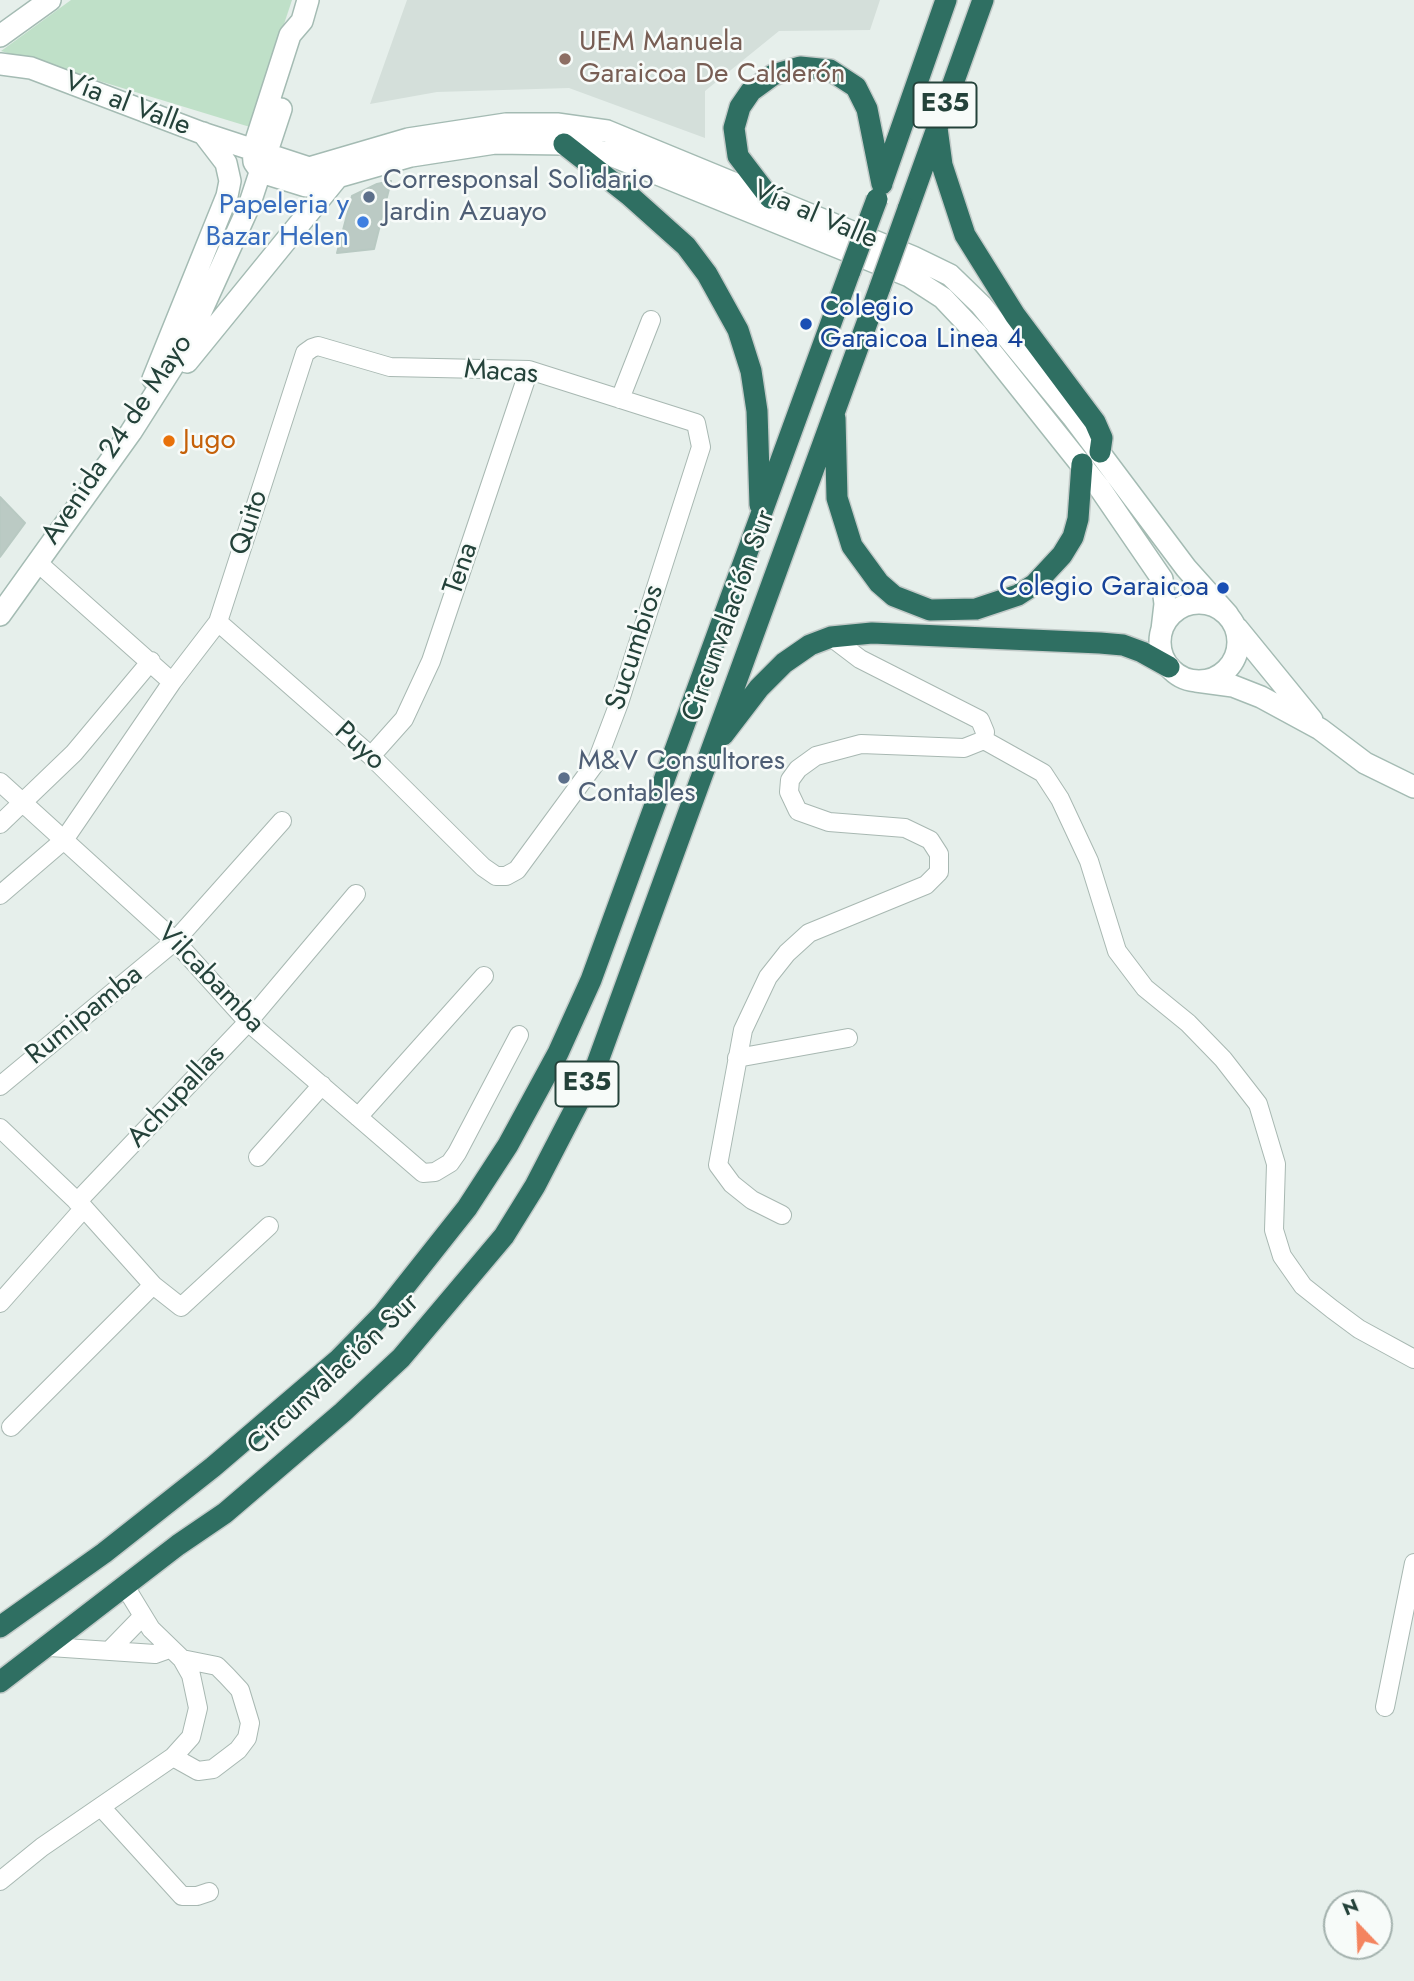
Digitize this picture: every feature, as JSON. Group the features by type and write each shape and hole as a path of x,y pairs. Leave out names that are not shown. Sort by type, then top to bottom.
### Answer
{"highway":[{"name":"Circunvalación Sur","path":"0,1627 104,1553 291,1404 383,1314 467,1208 508,1145 546,1077 585,993 760,519 946,0"},
{"name":"Circunvalación Sur","path":"0,1682 50,1647 178,1545 225,1513 343,1412 401,1358 504,1236 535,1186 594,1072 983,0"},
{"path":"770,198 738,156 734,128 740,107 751,91 773,75 800,67 830,71 856,87 867,108 879,191"},
{"path":"835,408 837,498 852,546 879,583 894,596 930,610 976,609 1018,594 1035,584 1062,555 1073,537 1091,458 1102,438 1095,422 1015,314 965,235 942,165 937,128"},
{"path":"564,144 629,195 686,246 707,274 738,330 751,371 757,411 760,519"},
{"path":"711,750 759,688 784,663 810,645 831,636 872,633 1123,645 1169,667"}],"main road":[{"path":"0,36 50,0"},
{"name":"Avenida 24 de Mayo","path":"0,615 131,432 185,347 249,206 260,159 304,37 302,21 308,0"},
{"name":"Vía al Valle","path":"0,64 31,68 202,133 260,159 306,186 411,156 483,145 534,142 564,144 603,152 909,276 943,298 1091,458 1232,620 1320,729"},
{"name":"Vía al Valle","path":"260,159 309,168 420,137 506,124 557,124 607,131 950,275 1010,337 1091,458 1162,579 1165,604 1162,631"},
{"path":"131,432 227,196 230,181 226,163 202,133"},
{"path":"131,432 336,179"},
{"path":"1196,681 1216,678 1231,664 1239,645 1232,620 1208,604 1185,606 1175,611 1162,631 1161,650 1169,667 1177,674 1196,681 1233,686 1261,697 1320,729 1365,763 1414,787"}],"street":[{"path":"620,398 651,320"},
{"name":"Macas","path":"305,353 318,346 390,367 529,370 695,424"},
{"name":"Quito","path":"0,895 64,840 173,681 218,622 305,353"},
{"name":"Tena","path":"371,756 404,719 430,661 529,370"},
{"name":"Sucumbios","path":"496,876 517,870 597,761 619,703 701,447 695,424"},
{"path":"37,562 173,681"},
{"name":"Puyo","path":"218,622 371,756 496,876"},
{"path":"831,636 860,659 981,720 985,732 984,740"},
{"path":"0,824 74,753 151,661"},
{"path":"782,1214 752,1200 732,1184 718,1165 743,1030 763,988 787,953 809,933 926,885 939,872 939,854 930,840 905,828 829,822 798,811 789,792 790,780 798,769 816,756 861,744 964,748 984,740"},
{"path":"984,740 1043,773 1060,799 1084,850 1117,951 1145,988 1188,1023 1223,1059 1258,1104 1276,1164 1274,1230 1282,1256 1303,1286 1359,1329 1414,1359"},
{"name":"Vilcabamba","path":"0,782 175,941 248,1022 423,1173 435,1172 450,1163 457,1153 519,1035"},
{"name":"Rumipamba","path":"0,1086 175,941 282,821"},
{"name":"Achupallas","path":"0,1303 81,1205 248,1022 356,894"},
{"path":"358,1117 484,976"},
{"path":"737,1058 848,1038"},
{"path":"258,1157 322,1085"},
{"path":"0,1128 81,1205 153,1284 181,1307 269,1226"},
{"path":"12,1427 153,1284"},
{"path":"1385,1707 1414,1563"},
{"path":"0,1881 42,1847 173,1757 191,1737 197,1723 198,1708 191,1675 143,1616 126,1588"},
{"path":"111,1649 143,1616"},
{"path":"50,1647 176,1654 210,1664 227,1676 240,1690 250,1723 247,1738 238,1750 213,1769 198,1771 173,1757"},
{"path":"101,1807 182,1896 197,1896 209,1892"}],"shaded area":[{"name":"UEM Manuela Garaicoa De Calderón","path":"407,0 880,0 870,30 779,31 705,91 705,138 569,88 437,92 370,104"}],"green space":[{"path":"71,0 292,0 250,127 1,51"}],"building":[{"name":"Papeleria y Bazar Helen","path":"391,181 374,249 337,253 352,196 377,184"},
{"path":"0,497 25,523 0,557"}],"place":[{"name":"UEM Manuela Garaicoa De Calderón","path":"565,59"},
{"name":"Corresponsal Solidario Jardin Azuayo","path":"369,197"},
{"name":"Papeleria y Bazar Helen","path":"363,222"},
{"name":"Colegio Garaicoa Linea 4","path":"806,324"},
{"name":"Jugo","path":"169,441"},
{"name":"Colegio Garaicoa","path":"1223,588"},
{"name":"M&V Consultores Contables","path":"564,778"}]}
